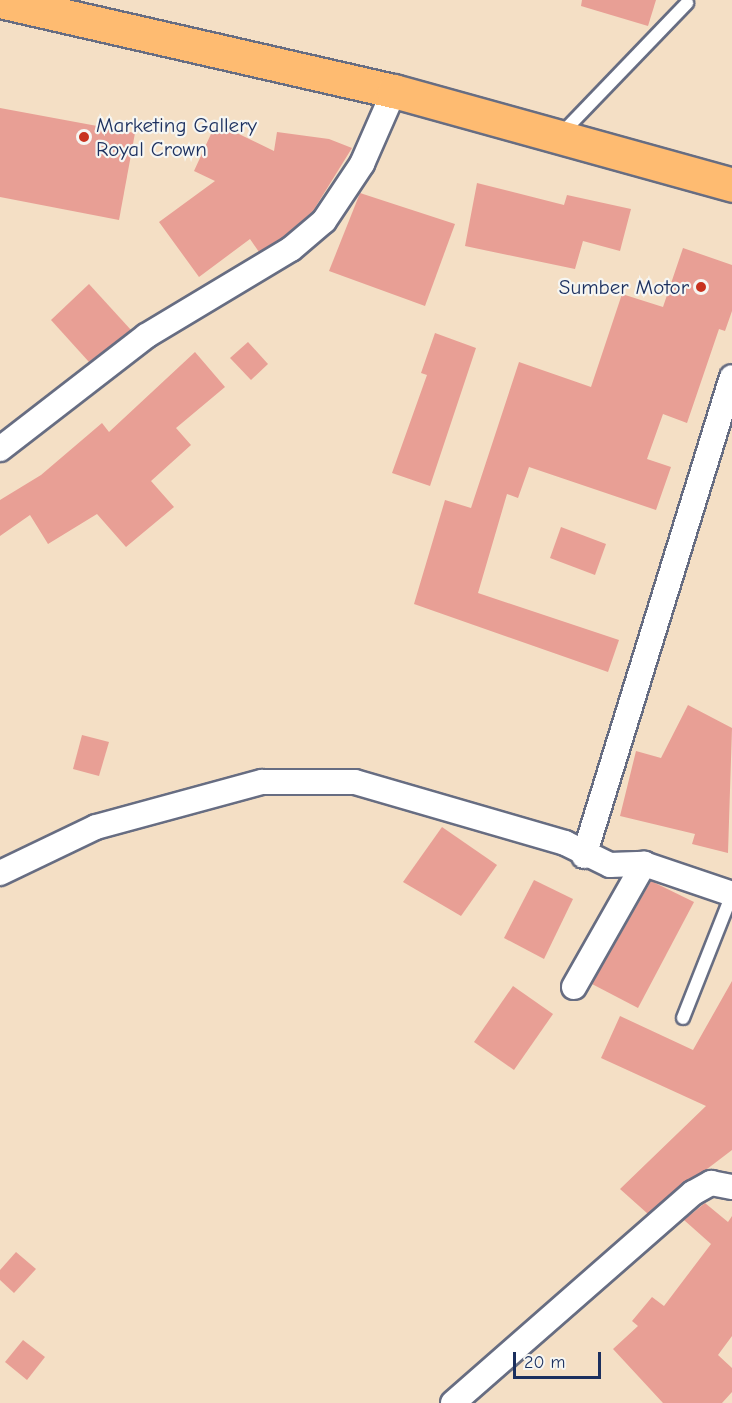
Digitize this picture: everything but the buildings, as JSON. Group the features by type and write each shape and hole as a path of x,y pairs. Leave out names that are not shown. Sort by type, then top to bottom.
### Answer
{"highway":[{"path":"0,1 394,91 561,134 732,185"}],"street":[{"path":"0,449 146,336 291,249 324,221 362,164 394,91"},
{"path":"584,856 732,377"},
{"path":"0,873 96,827 262,782 355,782 565,843 584,856 610,865 644,864 732,894"},
{"path":"574,987 644,864"},
{"path":"453,1403 693,1193 711,1183 732,1187"}],"lane":[{"path":"561,134 687,3"},
{"path":"683,1018 732,894"}],"place":[{"name":"Marketing Gallery Royal Crown","path":"84,137"},
{"name":"Sumber Motor","path":"701,287"}]}
